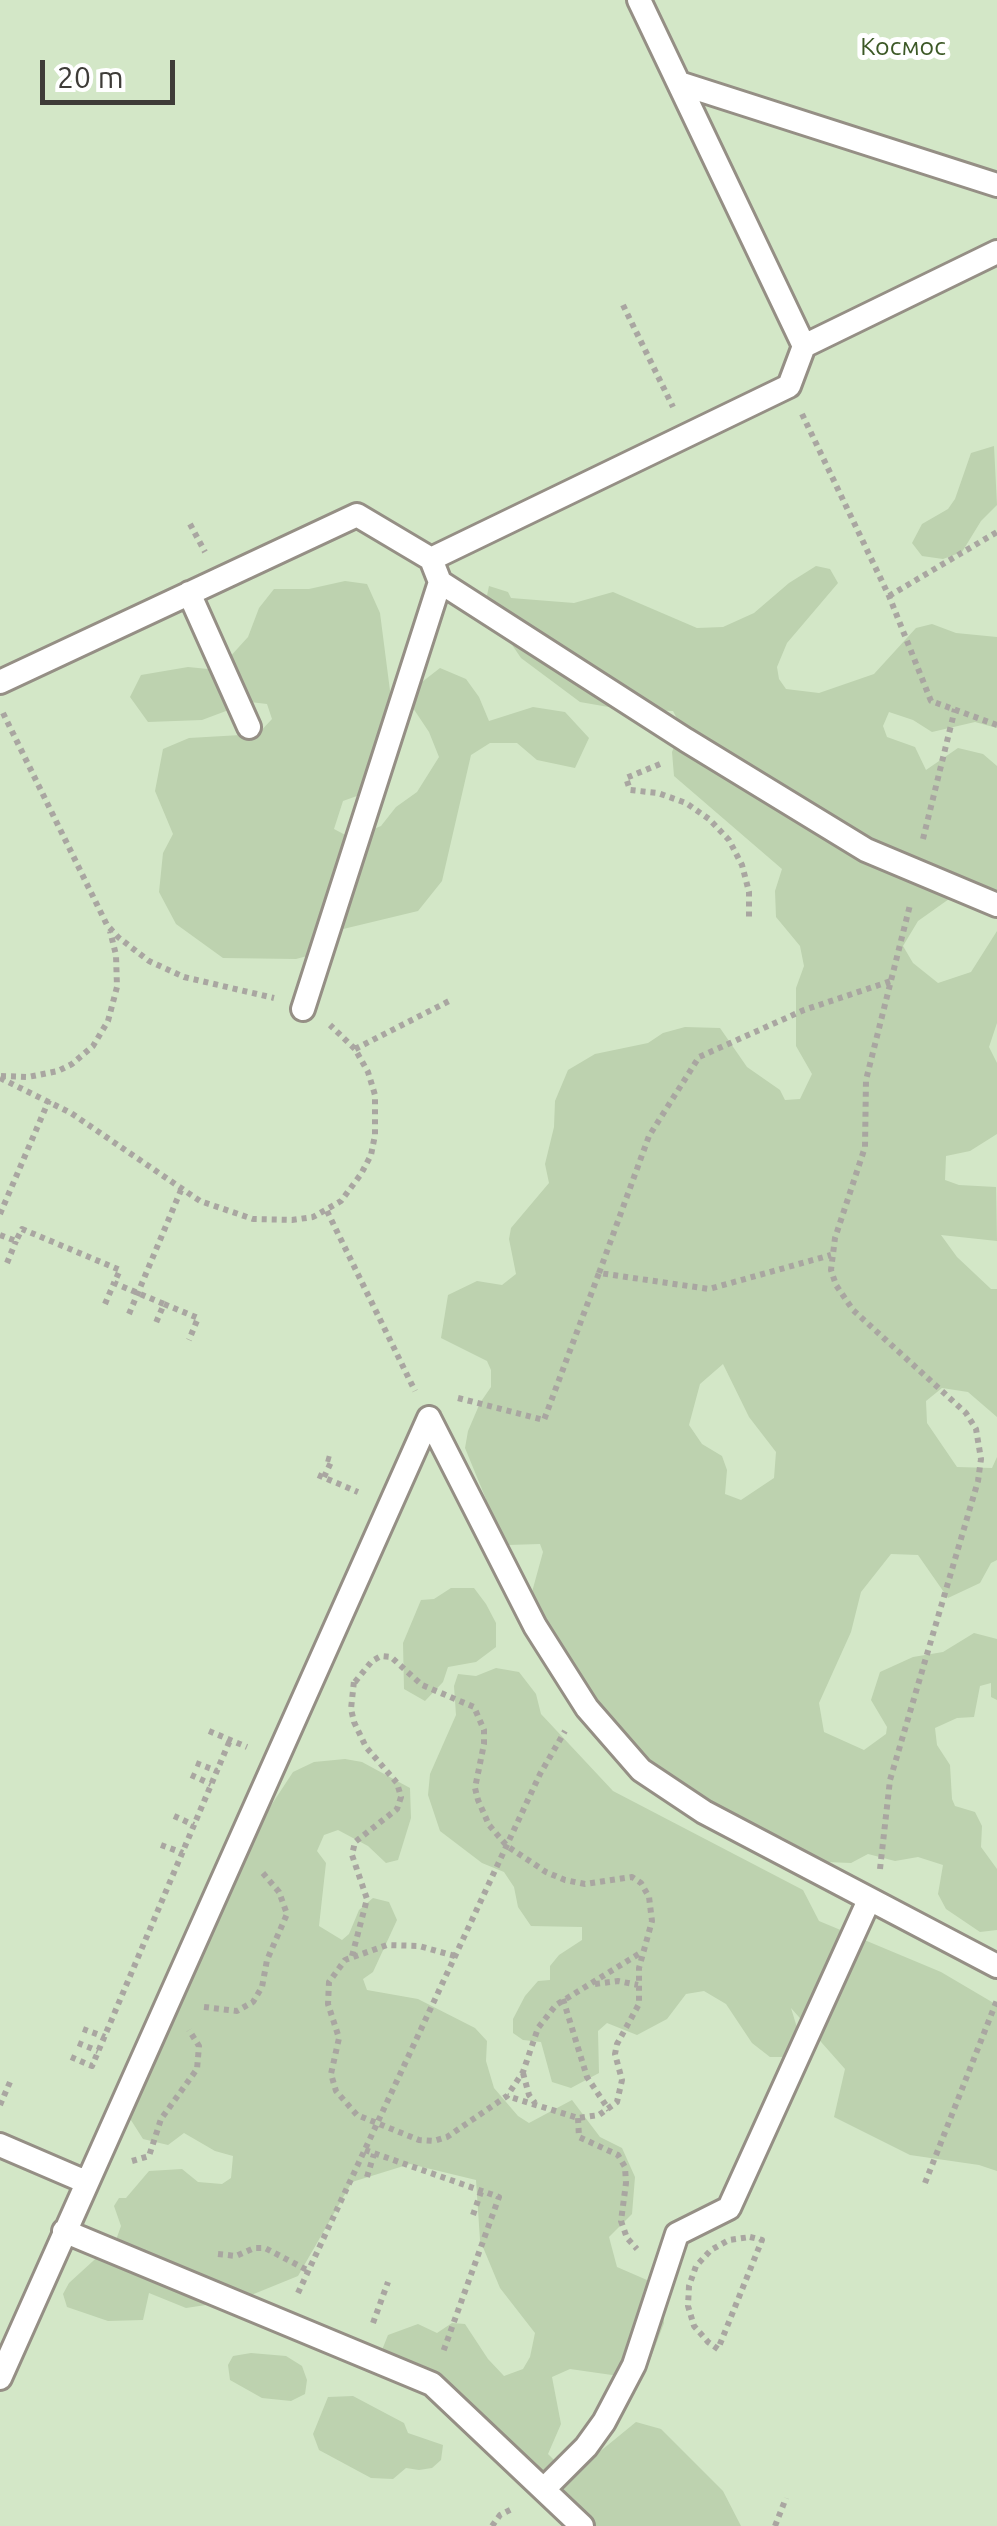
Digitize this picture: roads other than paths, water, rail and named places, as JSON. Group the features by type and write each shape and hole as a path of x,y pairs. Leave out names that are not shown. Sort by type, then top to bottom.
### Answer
{"lane":[{"path":"639,0 804,346"},
{"path":"679,83 997,186"},
{"path":"431,559 788,386 804,346 997,252"},
{"path":"0,682 357,514 431,559 440,582 686,740 850,840 917,873 997,905"},
{"path":"303,1009 440,582"},
{"path":"189,594 249,727"},
{"path":"0,2378 429,1418 535,1626 587,1708 641,1770 672,1793 997,1966"},
{"path":"544,2489 604,2422 634,2365 677,2234 729,2208 869,1900"},
{"path":"0,2145 86,2182"},
{"path":"64,2231 432,2384 582,2526"}],"park label":[{"name":"Космос","path":"903,47"}]}
